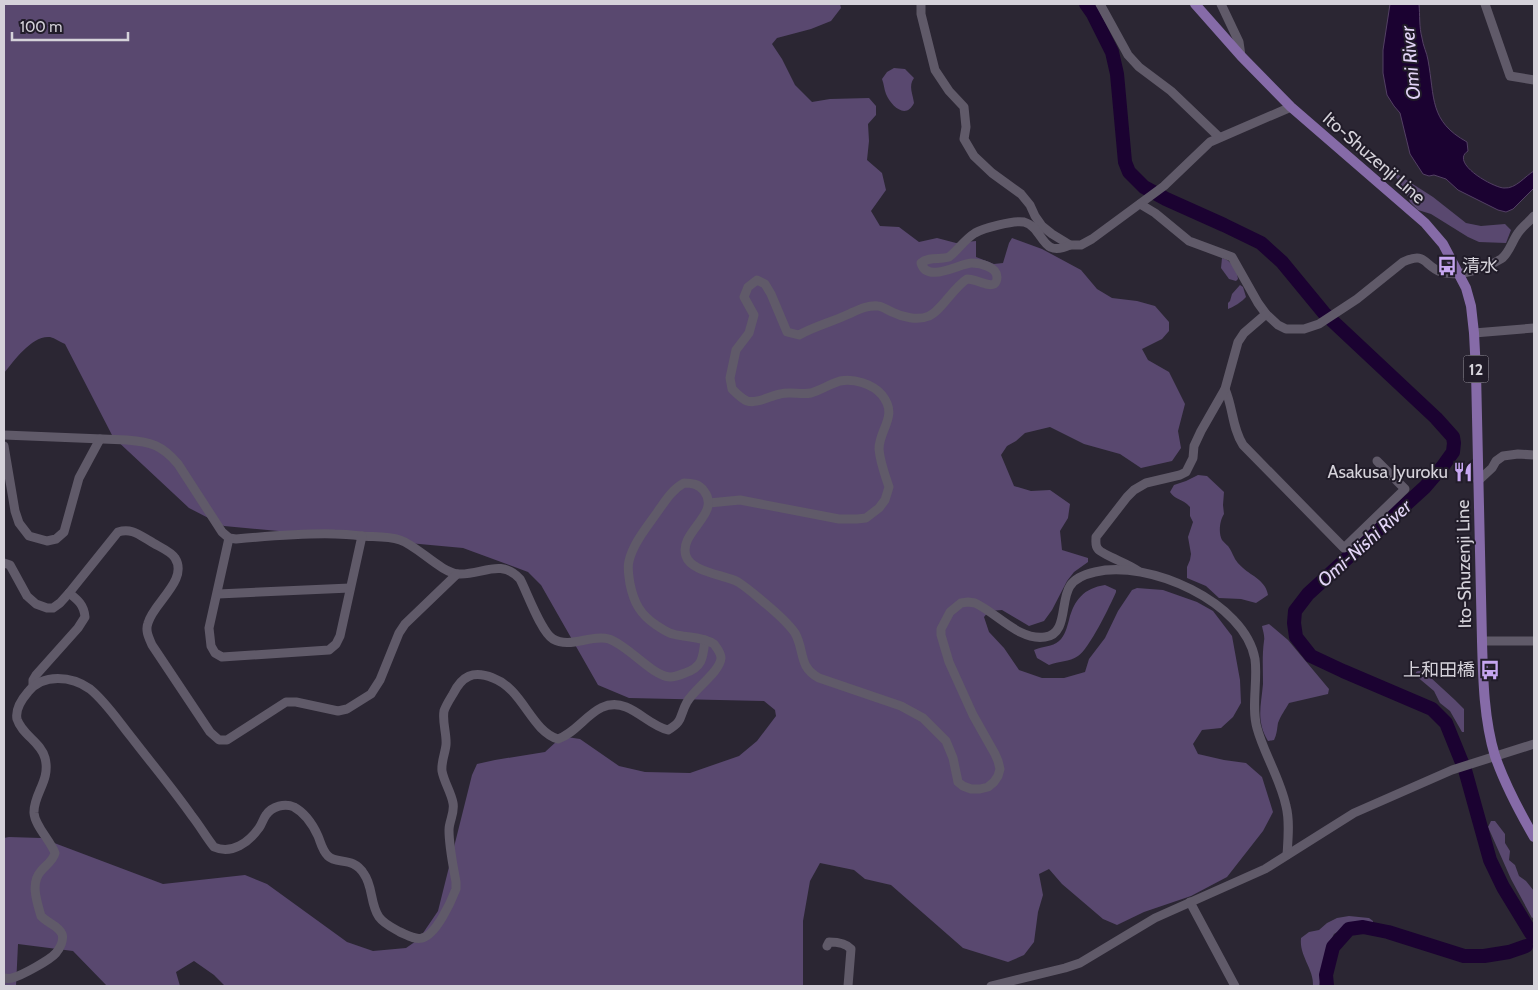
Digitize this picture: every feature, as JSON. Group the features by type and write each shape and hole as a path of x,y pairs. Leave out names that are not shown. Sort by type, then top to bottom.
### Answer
{"main road":[{"name":"Ito-Shuzenji Line","path":"1195,4 1290,107 1425,223 1443,244 1466,288 1471,306 1476,372 1483,678 1487,719 1495,756 1511,795 1534,837"}],"street":[{"path":"921,4 921,14 935,70 964,107 966,127 964,139 968,147 982,164 1021,194 1042,226 1070,245"},
{"path":"1100,4 1128,56 1171,91 1219,138"},
{"path":"1221,4 1239,42 1241,56"},
{"path":"1485,4 1510,76 1534,80"},
{"path":"709,503 740,500 838,519 857,520 866,518 879,508 888,492 879,447 888,422 889,406 881,394 868,385 854,381 841,381 810,393 782,393 754,402 746,401 732,389 730,378 736,350 749,333 754,315 744,297 748,287 757,280 765,284 772,294 787,332 799,336 812,328 861,308 879,305 898,315 908,317 929,316 967,279 977,280 986,285 992,285 997,280 996,272 993,269 979,264 968,263 941,272 925,270 922,263 927,260 945,259 972,235 1011,223 1024,222 1034,229 1044,243 1056,249 1062,249 1070,245 1082,245 1164,186 1210,142 1290,107"},
{"path":"1143,202 1189,241 1232,257 1252,295 1266,314 1278,325 1286,329 1304,329 1319,324 1357,299 1403,262 1412,258 1418,257 1440,271 1466,274 1503,258 1519,232 1534,216"},
{"path":"1139,571 1099,551 1096,546 1096,537 1134,490 1146,483 1186,472 1201,431 1225,389 1238,342 1244,333 1266,314"},
{"path":"1474,333 1534,328"},
{"path":"1225,389 1238,438 1243,445 1344,548 1405,489 1377,461"},
{"path":"4,436 147,442 161,448 178,464 222,532 229,538 336,534 389,538 400,540 416,548 442,567 457,574 479,572 494,568 510,570 520,579 544,630 552,638 569,642 601,638 610,640 621,645 657,672 669,677 696,669 702,659 705,640"},
{"path":"4,446 15,511 19,523 29,536 47,541 56,539 64,532 79,478 100,439"},
{"path":"1478,481 1503,456 1518,454 1534,455"},
{"path":"4,978 12,978 48,960 56,954 62,942 62,935 59,929 41,916 34,884 40,872 54,858 55,853 35,820 34,812 45,780 45,756 40,746 22,729 17,718 20,703 34,686 48,680 61,678 90,689 102,701 193,816 214,847 228,850 239,847 258,830 266,815 274,808 288,805 301,812 308,818 324,852 330,858 353,864 361,870 368,881 379,918 406,935 422,938 434,930 456,889 449,828 453,803 442,770 442,760 446,746 444,716 447,704 464,678 486,676 503,682 513,690 546,733 558,738 569,733 596,710 615,704 626,707 661,728 668,730 676,726 680,721 687,702 693,693 720,662 720,654 714,644 705,640 672,634 646,617 634,600 628,571 632,552 647,527 677,487 684,483 698,485 706,494 709,503 706,513 685,546 686,557 689,561 701,569 737,582 787,623 798,640 804,662 811,673 819,678 901,706 923,718 946,741 953,758 958,782 971,789 988,787 998,776 1000,769 995,754 973,715 942,642 941,629 950,612 961,603 975,603 1027,636 1047,637 1056,631 1061,623 1064,598 1069,587 1081,577 1096,571 1109,570 1139,571 1161,576 1222,608 1244,631 1255,660 1254,696 1256,727 1281,789 1286,807 1287,855"},
{"path":"4,563 10,565 27,596 36,604 46,608 53,608 69,593 118,532 126,530 134,532 175,557 179,566 178,575 172,588 155,609 148,623 147,633 152,645 210,732 219,740 227,740 286,702 296,702 338,711 347,709 371,694 380,680 405,624 457,574"},
{"path":"229,538 209,628 211,646 215,653 222,657 329,650 336,644 340,636 362,536"},
{"path":"218,594 350,588"},
{"path":"34,686 36,675 78,628 85,617 83,607 69,593"},
{"path":"1482,641 1534,641"},
{"path":"991,986 1080,963 1155,918 1265,868 1354,813 1452,770 1534,744"},
{"path":"1190,902 1236,986"},
{"path":"826,946 829,942 834,942 846,944 851,949 848,986"}],"shaded area":[{"path":"4,4 840,4 841,8 831,21 811,29 777,38 772,44 795,85 812,102 830,99 869,98 876,106 876,115 868,124 867,160 882,173 886,190 871,211 880,226 899,227 919,242 937,238 956,243 976,241 976,257 994,264 1003,263 1012,238 1042,249 1081,270 1097,289 1112,298 1137,301 1155,306 1169,322 1169,331 1162,339 1142,349 1148,360 1169,372 1185,404 1178,431 1181,448 1172,461 1141,468 1120,454 1084,444 1050,427 1025,433 1007,446 1001,455 1014,486 1031,491 1050,490 1070,504 1068,518 1060,531 1062,550 1088,558 1088,562 1074,572 1067,581 1044,621 1029,626 1002,610 989,611 984,617 989,632 1004,648 1019,670 1042,678 1064,678 1085,672 1089,659 1105,638 1118,611 1132,590 1137,588 1163,590 1197,602 1213,611 1232,636 1240,680 1241,703 1233,717 1221,728 1202,730 1193,744 1198,754 1246,763 1262,777 1273,812 1263,831 1227,877 1191,896 1144,912 1117,925 1103,919 1062,884 1049,869 1039,874 1043,895 1038,912 1034,942 1024,955 1008,962 963,948 891,885 865,879 854,870 820,863 810,881 803,921 803,986 225,986 214,975 194,961 176,972 180,986 107,986 73,951 18,944 16,986 4,986 4,838 41,838 163,884 245,875 267,884 347,942 373,951 406,948 419,939 438,911 472,775 477,764 545,752 557,741 567,737 580,739 619,766 645,772 690,773 739,756 757,741 776,716 775,710 764,701 629,698 598,685 541,585 528,572 463,548 224,526 189,508 113,437 65,344 54,338 43,337 30,344 4,373"},
{"path":"894,68 905,69 914,78 911,87 914,103 907,110 903,111 895,107 885,92 882,79 887,72"},
{"path":"1394,172 1433,197 1466,223 1481,226 1505,224 1511,230 1506,243 1479,242 1431,214 1418,210 1410,202"},
{"path":"1222,258 1231,263 1235,269 1238,279 1236,281 1229,279 1221,268"},
{"path":"1240,285 1243,287 1246,297 1228,309 1228,303 1232,294"},
{"path":"1198,475 1207,476 1224,492 1224,514 1220,526 1221,537 1238,563 1265,586 1268,595 1256,603 1241,599 1219,598 1206,586 1187,578 1187,567 1191,554 1188,537 1193,522 1190,516 1190,507 1170,492 1174,485"},
{"path":"1105,585 1116,590 1116,592 1099,627 1082,652 1071,659 1049,665 1037,658 1034,650 1053,644 1063,637 1071,613 1081,596 1091,589"},
{"path":"1269,624 1288,640 1329,689 1328,694 1289,703 1278,723 1274,740 1268,741 1262,727 1260,713 1263,684 1264,634 1262,626"},
{"path":"1418,671 1426,671 1464,709 1464,732 1462,732 1450,711 1440,703 1434,691 1415,675"},
{"path":"1491,821 1495,821 1505,834 1505,843 1510,851 1509,860 1515,865 1519,876 1534,891 1534,917 1532,918 1511,879 1488,827"},
{"path":"1349,916 1369,918 1373,921 1373,925 1347,926 1334,934 1329,944 1319,986 1313,986 1313,980 1302,951 1301,938 1309,932 1319,930 1337,918"}],"water":[{"name":"Omi River","path":"1390,4 1419,4 1421,34 1427,57 1433,97 1440,117 1446,126 1467,142 1468,151 1464,156 1464,162 1468,168 1491,184 1504,188 1516,184 1534,171 1534,188 1513,209 1506,212 1498,210 1458,190 1446,179 1423,174 1410,154 1400,113 1387,95 1383,73 1383,50"}],"waterway":[{"name":"Omi-Nishi River","path":"1086,4 1112,52 1117,74 1125,162 1129,172 1144,187 1166,199 1261,243 1282,262 1324,313 1436,418 1453,437 1453,452 1425,487 1308,594 1295,611 1296,637 1311,656 1432,709 1446,723 1465,770 1490,860 1503,887 1534,937"},
{"path":"1327,986 1326,975 1333,947 1349,929 1363,927 1388,932 1464,956 1484,956 1509,952 1526,946"}],"place":[{"name":"清水","path":"1447,266"},
{"name":"Asakusa Jyuroku","path":"1463,472"},
{"name":"上和田橋","path":"1490,670"}]}
